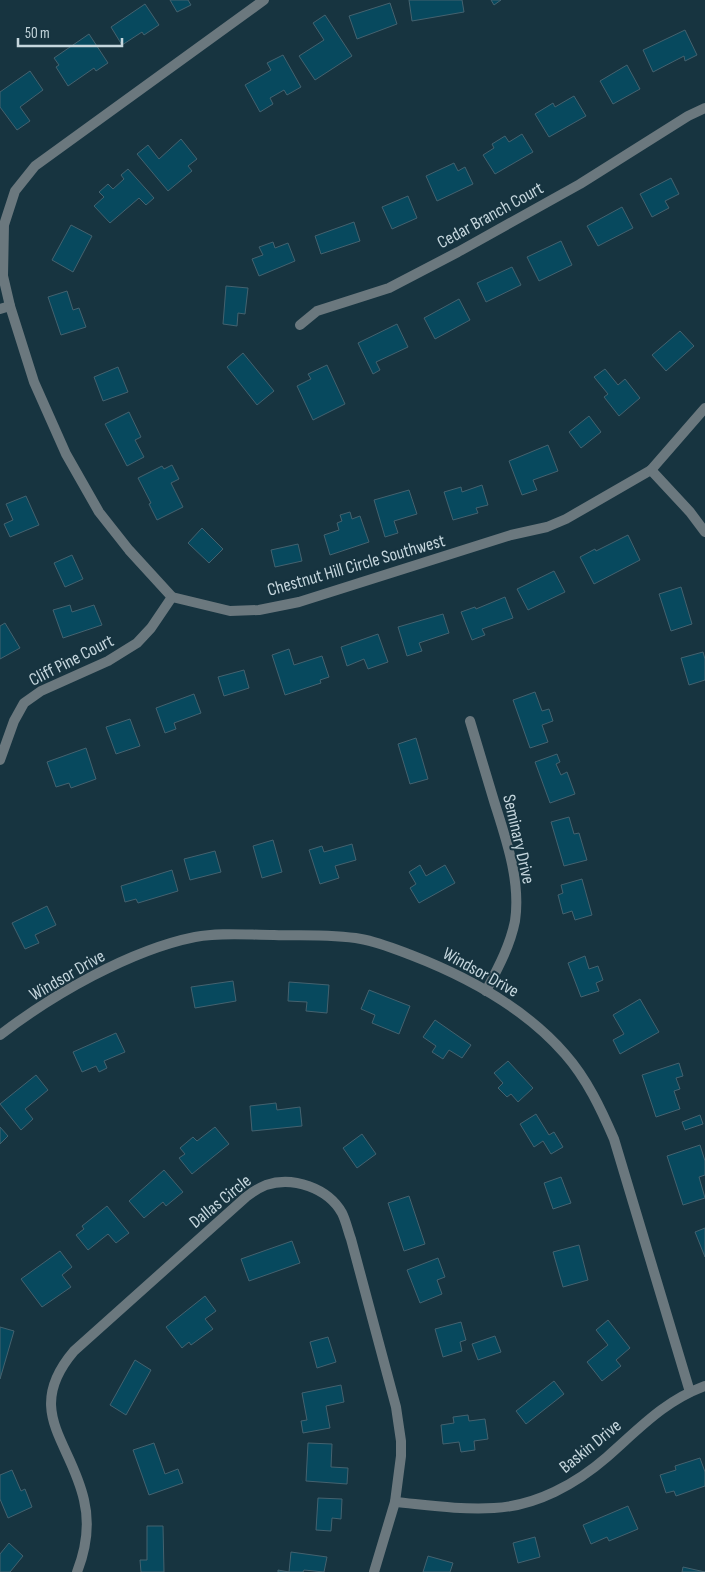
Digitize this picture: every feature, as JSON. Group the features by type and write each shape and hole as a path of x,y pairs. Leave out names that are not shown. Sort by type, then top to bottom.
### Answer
{"street":[{"path":"172,597 129,550 99,512 66,454 34,382 5,307 3,276 4,225 15,191 35,166 264,0"},
{"name":"Cedar Branch Court","path":"300,326 317,311 389,288 458,252 580,184 688,116 705,108"},
{"name":"Chestnut Hill Circle Southwest","path":"172,597 230,611 259,610 299,602 511,535 546,527 566,519 650,470 705,408"},
{"path":"650,470 690,512 705,532"},
{"name":"Cliff Pine Court","path":"0,760 14,721 24,703 41,691 108,661 137,643 151,628 172,597"},
{"name":"Seminary Drive","path":"470,721 504,834 512,865 516,892 515,919 510,939 501,964 486,991"},
{"name":"Windsor Drive","path":"0,1035 73,986 148,952 196,937 262,935 330,936 361,939 396,949 456,973 520,1013 546,1033 572,1062 603,1112 617,1148 690,1392"},
{"name":"Dallas Circle","path":"77,1572 86,1543 87,1515 81,1488 54,1424 50,1403 54,1379 62,1365 74,1351 238,1203 256,1190 277,1183 297,1183 321,1192 338,1208 347,1225 399,1426 401,1456 395,1502 374,1572"},
{"name":"Baskin Drive","path":"395,1502 495,1508 514,1505 551,1494 587,1474 652,1416 690,1392 705,1386"}],"building":[{"path":"170,0 188,0 191,5 177,12"},
{"path":"409,0 462,0 464,12 412,21"},
{"path":"491,0 501,0 494,5"},
{"path":"390,3 397,24 357,39 349,16"},
{"path":"145,4 159,25 144,35 142,32 122,45 111,27"},
{"path":"325,15 352,56 315,80 299,56 324,40 313,23"},
{"path":"685,30 697,55 685,61 684,56 653,72 643,50"},
{"path":"89,34 108,63 96,71 94,68 68,86 56,67 59,65 54,58"},
{"path":"283,55 301,87 287,95 284,90 270,98 273,104 260,112 245,85 271,70 267,63"},
{"path":"627,65 640,89 613,104 600,81"},
{"path":"30,71 43,90 20,107 30,121 17,130 0,107 0,92"},
{"path":"574,96 586,116 549,137 535,114 553,103 555,107"},
{"path":"522,134 533,152 495,174 483,155 494,148 492,144 505,136 509,142"},
{"path":"181,139 197,159 188,166 192,171 168,191 137,154 148,145 159,159"},
{"path":"454,163 458,171 465,167 473,184 437,201 426,176"},
{"path":"128,169 154,198 146,205 139,198 110,223 94,206 104,197 99,192 108,184 113,189 124,179 121,175"},
{"path":"671,178 679,194 665,201 669,208 652,217 640,194"},
{"path":"408,196 417,218 392,229 382,207"},
{"path":"622,207 633,228 598,246 587,226"},
{"path":"354,222 360,241 321,254 315,236"},
{"path":"71,225 92,236 73,272 52,260"},
{"path":"561,241 572,265 539,281 527,257"},
{"path":"273,242 275,248 288,243 295,261 259,276 252,259 263,255 259,247"},
{"path":"512,267 521,285 486,302 477,283"},
{"path":"226,286 248,288 245,314 238,313 237,326 223,324"},
{"path":"67,291 73,310 79,308 86,327 61,335 48,297"},
{"path":"459,299 470,320 435,339 424,318"},
{"path":"397,324 408,347 376,362 380,370 373,374 358,343"},
{"path":"680,331 694,346 666,371 652,355"},
{"path":"243,353 274,391 257,405 227,367"},
{"path":"327,365 345,404 313,420 297,386 311,379 308,374"},
{"path":"118,367 128,392 103,401 94,377"},
{"path":"605,369 618,385 625,379 640,398 619,416 604,397 608,394 594,377"},
{"path":"129,412 141,437 135,440 144,457 127,466 105,424"},
{"path":"589,416 601,432 581,448 569,432"},
{"path":"548,445 558,471 533,480 537,490 522,495 509,461"},
{"path":"172,465 179,479 171,483 183,507 157,520 149,504 151,503 138,478 162,466 164,469"},
{"path":"482,485 488,505 476,508 478,513 453,520 444,492 461,487 462,492"},
{"path":"409,490 417,514 394,521 398,533 385,537 374,500"},
{"path":"26,496 39,525 10,537 4,524 13,520 6,504"},
{"path":"350,512 352,519 360,516 369,542 330,555 324,535 339,530 337,523 342,521 340,515"},
{"path":"202,528 223,549 209,563 188,543"},
{"path":"628,535 640,560 594,584 580,557"},
{"path":"298,544 302,561 275,567 271,550"},
{"path":"72,555 83,579 65,587 54,563"},
{"path":"554,571 565,592 528,610 517,589"},
{"path":"681,587 692,624 671,631 659,594"},
{"path":"505,597 513,618 482,629 485,635 472,640 461,612 475,607 476,609"},
{"path":"70,605 72,612 94,605 102,625 63,638 53,610"},
{"path":"443,614 449,633 419,643 422,651 407,656 398,627"},
{"path":"5,623 20,648 0,659 0,626"},
{"path":"378,634 388,662 368,669 364,659 347,666 341,647"},
{"path":"289,649 294,665 322,656 329,677 320,680 321,683 285,695 272,655"},
{"path":"703,652 705,680 689,685 681,658"},
{"path":"244,670 249,688 224,696 218,677"},
{"path":"535,692 542,711 549,709 553,721 542,725 548,742 530,748 513,700"},
{"path":"194,694 201,713 174,723 176,729 165,733 156,708"},
{"path":"130,719 140,746 116,754 106,727"},
{"path":"416,738 428,779 410,784 398,744"},
{"path":"86,748 96,779 71,788 69,783 56,787 47,762"},
{"path":"557,754 560,762 556,764 561,775 567,772 575,794 550,803 535,762"},
{"path":"569,817 574,834 579,833 587,860 564,866 551,822"},
{"path":"273,840 282,872 262,878 253,846"},
{"path":"352,844 356,860 335,866 339,878 320,884 309,850 322,846 324,852"},
{"path":"215,851 221,872 190,880 184,859"},
{"path":"420,865 426,876 445,865 455,883 419,903 410,888 416,884 409,872"},
{"path":"172,870 178,891 138,903 136,899 125,902 121,886"},
{"path":"582,879 592,915 575,920 572,911 563,914 558,895 563,893 561,885"},
{"path":"47,906 56,925 35,935 39,943 25,949 12,923"},
{"path":"585,956 589,969 598,966 603,980 596,983 599,991 581,997 568,963"},
{"path":"233,981 236,1001 195,1008 191,987"},
{"path":"289,982 329,985 327,1013 306,1011 307,1002 288,1001"},
{"path":"369,990 410,1006 399,1034 372,1023 375,1015 361,1009"},
{"path":"640,999 659,1032 620,1054 613,1040 624,1034 613,1015"},
{"path":"435,1020 471,1045 462,1058 449,1050 443,1059 432,1052 436,1046 423,1037"},
{"path":"116,1033 125,1052 104,1061 107,1068 99,1072 96,1066 82,1072 73,1052"},
{"path":"508,1061 533,1088 518,1102 511,1094 507,1097 498,1088 503,1083 494,1073"},
{"path":"679,1063 683,1076 676,1078 680,1089 674,1091 680,1109 656,1117 642,1075"},
{"path":"36,1075 48,1090 25,1109 33,1119 21,1130 0,1104"},
{"path":"276,1103 277,1110 300,1107 302,1126 252,1131 250,1106"},
{"path":"536,1114 549,1135 554,1132 563,1147 551,1154 543,1141 534,1147 520,1124"},
{"path":"700,1115 703,1124 685,1130 682,1122"},
{"path":"0,1127 8,1136 0,1144"},
{"path":"215,1127 229,1144 192,1174 179,1158 185,1154 180,1148 193,1137 197,1141"},
{"path":"362,1134 376,1154 357,1168 343,1148"},
{"path":"700,1145 705,1161 705,1175 699,1177 705,1198 683,1205 667,1156"},
{"path":"164,1170 183,1192 166,1206 163,1202 144,1218 129,1201"},
{"path":"561,1177 571,1203 553,1209 544,1183"},
{"path":"409,1196 425,1244 404,1251 388,1203"},
{"path":"107,1206 129,1233 116,1243 108,1234 88,1250 76,1235 84,1229 82,1226"},
{"path":"705,1228 705,1257 695,1232"},
{"path":"292,1241 300,1263 249,1281 241,1259"},
{"path":"579,1245 588,1280 563,1287 553,1252"},
{"path":"60,1251 72,1267 62,1275 71,1287 42,1307 21,1279"},
{"path":"438,1258 445,1277 437,1280 442,1294 420,1303 407,1270"},
{"path":"205,1296 216,1311 205,1319 213,1329 191,1345 189,1342 182,1348 166,1327"},
{"path":"608,1320 630,1348 616,1360 621,1366 602,1381 587,1362 608,1345 596,1330"},
{"path":"461,1322 466,1340 460,1342 462,1351 443,1357 435,1329"},
{"path":"0,1327 14,1331 0,1379"},
{"path":"495,1336 501,1352 478,1360 472,1344"},
{"path":"328,1337 336,1362 317,1368 310,1342"},
{"path":"135,1360 151,1370 126,1415 110,1405"},
{"path":"554,1381 564,1394 526,1424 516,1411"},
{"path":"341,1385 344,1402 326,1406 330,1428 303,1433 301,1421 307,1420 302,1393"},
{"path":"468,1415 469,1421 485,1419 488,1439 474,1441 475,1450 461,1452 459,1442 443,1444 441,1425 454,1423 453,1417"},
{"path":"154,1443 165,1474 178,1469 183,1483 149,1495 133,1450"},
{"path":"308,1443 332,1444 331,1467 348,1468 347,1484 306,1481"},
{"path":"700,1458 705,1472 705,1486 676,1496 674,1491 666,1493 660,1475 676,1470 675,1466"},
{"path":"12,1470 21,1491 25,1489 32,1507 8,1518 0,1499 0,1475"},
{"path":"318,1498 342,1499 341,1519 332,1518 331,1531 316,1530"},
{"path":"628,1506 638,1529 609,1541 607,1537 591,1544 583,1525"},
{"path":"147,1526 163,1526 164,1572 141,1572 140,1560 147,1560"},
{"path":"535,1537 540,1557 518,1563 513,1543"},
{"path":"9,1543 23,1556 10,1572 0,1572 0,1554"},
{"path":"291,1552 327,1557 324,1572 304,1570 303,1572 289,1572"},
{"path":"428,1556 453,1563 450,1572 423,1572"},
{"path":"683,1567 705,1572 682,1572"}]}
